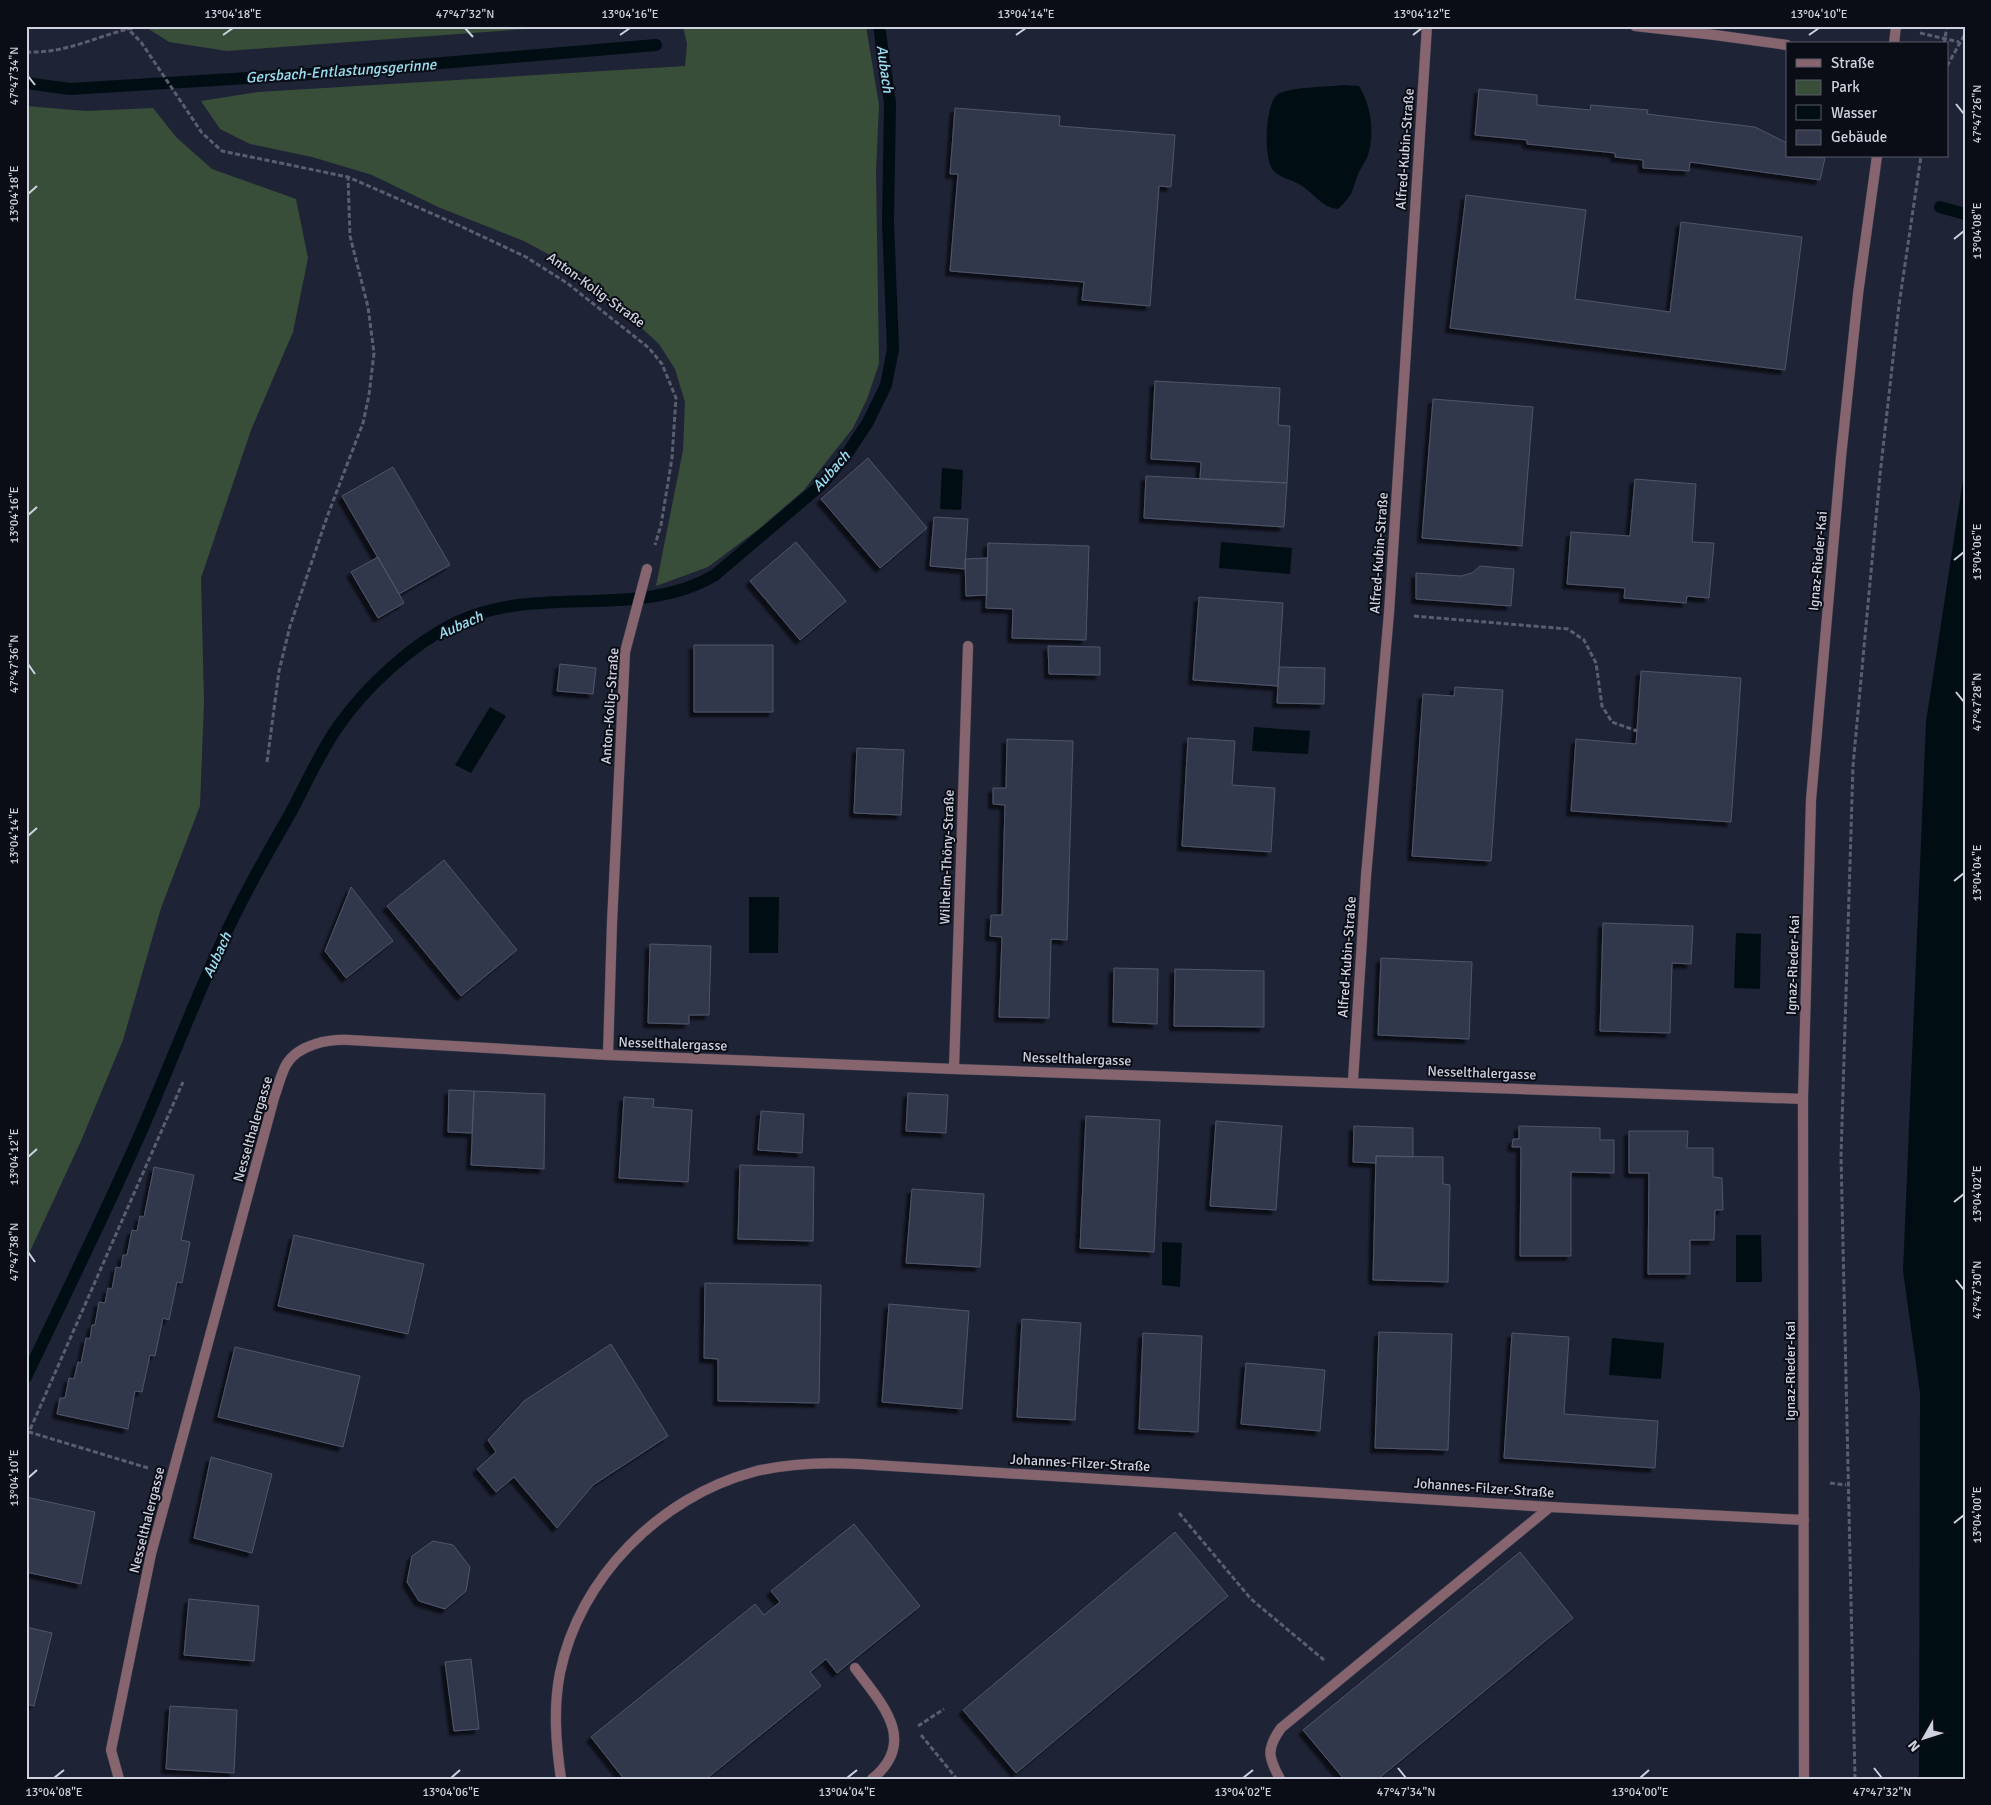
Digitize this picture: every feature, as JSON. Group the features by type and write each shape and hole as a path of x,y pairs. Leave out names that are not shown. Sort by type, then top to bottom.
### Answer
{"street":[{"name":"Alfred-Kubin-Straße","path":"1353,1081 1366,876 1389,614 1427,26"},
{"path":"1635,26 1715,34 1786,46"},
{"path":"1894,42 1896,26"},
{"name":"Ignaz-Rieder-Kai","path":"1804,1779 1803,1098 1812,800 1841,457 1858,294 1877,158"},
{"name":"Anton-Kolig-Straße","path":"608,1055 612,914 625,652 647,569"},
{"name":"Wilhelm-Thöny-Straße","path":"954,1069 968,646"},
{"name":"Nesselthalergasse","path":"119,1779 112,1750 151,1554 274,1098 287,1063 301,1051 317,1043 335,1040 608,1055 954,1069 1353,1081 1803,1098"},
{"name":"Johannes-Filzer-Straße","path":"561,1779 555,1730 556,1699 560,1672 569,1638 582,1610 616,1560 656,1522 704,1490 753,1472 779,1467 834,1463 1550,1507 1804,1520"},
{"path":"1280,1779 1270,1760 1271,1742 1281,1728 1550,1507"},
{"path":"855,1668 887,1712 894,1729 893,1754 872,1779"}],"path":[{"path":"26,52 68,49 126,27 144,26"},
{"path":"1947,26 1944,42 1959,42"},
{"name":"Anton-Kolig-Straße","path":"126,27 141,42 202,133 222,151 348,177 526,257 592,300 634,334 662,364 676,398 672,458 661,525 647,569"},
{"path":"1948,64 1965,34"},
{"path":"1855,1779 1846,1485 1841,1156 1854,756 1867,608 1899,305 1921,158"},
{"path":"267,762 279,671 290,626 327,517 363,423 369,395 374,353 368,307 350,236 348,177"},
{"path":"1389,614 1568,629 1584,640 1596,662 1602,706 1612,722 1637,731"},
{"path":"172,1476 29,1432 183,1082"},
{"path":"1833,1154 1841,1156"},
{"path":"1822,1482 1846,1485"},
{"path":"1179,1513 1251,1599 1344,1677"},
{"path":"944,1709 914,1728 958,1779"}],"green space":[{"path":"144,26 566,26 227,51 169,42"},
{"path":"683,26 866,26 879,105 876,171 879,364 867,399 853,428 804,490 760,528 708,567 656,586 683,450 685,402 675,369 659,344 581,272 524,241 438,207 372,175 312,157 250,144 220,129 201,101 258,92 685,66 687,44"},
{"path":"26,106 86,111 153,108 176,137 212,169 296,199 308,258 293,332 251,430 201,578 204,702 200,806 161,908 123,1040 81,1141 26,1260"}],"water":[{"path":"1343,85 1359,86 1369,110 1371,138 1368,155 1359,172 1352,192 1338,209 1327,206 1302,186 1273,170 1268,155 1267,131 1270,108 1278,94 1300,89"},
{"path":"1965,467 1965,1779 1919,1779 1920,1393 1903,1271 1926,722"},
{"path":"942,468 963,470 961,510 940,509"},
{"path":"1221,542 1292,548 1290,574 1219,568"},
{"path":"490,707 506,716 471,773 455,765"},
{"path":"1254,727 1310,731 1308,754 1252,751"},
{"path":"749,897 779,897 778,953 749,953"},
{"path":"1736,933 1761,934 1760,989 1734,988"},
{"path":"1736,1235 1761,1235 1762,1282 1736,1282"},
{"path":"1162,1242 1182,1243 1180,1287 1162,1285"},
{"path":"1612,1338 1664,1343 1661,1379 1609,1375"}],"building":[{"path":"1479,89 1537,95 1537,105 1590,110 1591,105 1648,110 1647,114 1755,127 1786,142 1786,158 1825,158 1820,180 1690,162 1689,171 1643,168 1643,160 1615,157 1615,153 1527,144 1527,140 1475,135"},
{"path":"955,108 1060,116 1059,126 1175,135 1171,187 1159,186 1150,306 1082,300 1084,282 950,271 958,174 950,174"},
{"path":"1466,195 1586,210 1575,299 1670,312 1681,222 1802,237 1785,370 1450,328"},
{"path":"1155,381 1280,388 1278,425 1290,426 1287,483 1200,479 1201,462 1151,459"},
{"path":"1433,399 1533,407 1522,546 1422,538"},
{"path":"868,458 927,528 880,568 821,499"},
{"path":"393,467 450,565 399,594 342,496"},
{"path":"1146,476 1287,483 1284,527 1144,518"},
{"path":"1635,479 1696,484 1692,542 1714,543 1709,598 1687,596 1686,603 1624,598 1625,588 1567,584 1571,532 1630,536"},
{"path":"934,517 968,519 965,569 930,566"},
{"path":"796,542 846,601 800,640 750,581"},
{"path":"988,543 1089,546 1086,640 1012,638 1013,609 986,608"},
{"path":"378,557 404,603 378,618 351,572"},
{"path":"987,558 987,595 966,596 965,559"},
{"path":"1480,566 1514,569 1511,606 1416,599 1416,573 1461,576 1472,573"},
{"path":"1199,597 1283,603 1278,686 1193,680"},
{"path":"694,645 773,645 773,712 694,712"},
{"path":"1048,646 1100,647 1100,675 1049,674"},
{"path":"560,664 596,668 593,694 557,691"},
{"path":"1279,667 1325,668 1324,704 1277,703"},
{"path":"1641,671 1741,678 1731,822 1571,811 1576,739 1636,744"},
{"path":"1455,687 1503,690 1491,861 1412,856 1423,694 1454,696"},
{"path":"1188,738 1235,741 1232,785 1275,788 1271,852 1182,846"},
{"path":"1007,739 1073,741 1067,940 1051,939 1049,1018 999,1017 1002,937 990,936 991,915 1002,915 1005,805 993,804 993,788 1006,788"},
{"path":"857,748 904,750 901,815 854,813"},
{"path":"444,860 517,950 461,996 387,906"},
{"path":"351,887 393,941 346,978 325,951"},
{"path":"1603,923 1693,926 1691,964 1672,963 1670,1033 1600,1031"},
{"path":"650,944 711,946 709,1015 689,1015 689,1024 648,1023"},
{"path":"1381,958 1472,962 1469,1039 1378,1035"},
{"path":"1114,968 1158,969 1157,1024 1113,1022"},
{"path":"1175,969 1264,971 1264,1027 1174,1026"},
{"path":"449,1090 474,1091 472,1133 448,1132"},
{"path":"474,1091 545,1094 544,1169 471,1165"},
{"path":"908,1093 948,1095 946,1133 906,1131"},
{"path":"624,1097 654,1099 653,1107 692,1110 688,1182 619,1178"},
{"path":"761,1111 804,1114 802,1153 758,1150"},
{"path":"1086,1116 1160,1120 1154,1252 1080,1248"},
{"path":"1216,1121 1282,1126 1276,1210 1210,1206"},
{"path":"1354,1126 1413,1128 1413,1157 1376,1156 1376,1163 1353,1162"},
{"path":"1519,1126 1600,1128 1600,1140 1614,1140 1614,1173 1571,1172 1571,1256 1520,1256 1521,1147 1512,1147 1513,1139 1519,1139"},
{"path":"1629,1131 1688,1131 1687,1148 1713,1148 1713,1177 1722,1178 1723,1210 1715,1210 1714,1240 1690,1240 1690,1274 1648,1274 1649,1173 1629,1173"},
{"path":"1376,1156 1443,1157 1443,1184 1450,1185 1448,1282 1373,1280"},
{"path":"740,1165 814,1167 813,1241 738,1239"},
{"path":"154,1167 194,1175 181,1240 190,1242 182,1283 177,1282 169,1320 163,1318 155,1356 150,1355 142,1392 135,1391 128,1429 57,1414 60,1398 65,1398 69,1378 74,1379 78,1362 81,1363 86,1338 90,1339 92,1325 95,1325 99,1302 105,1303 108,1288 112,1289 116,1267 121,1268 123,1255 127,1255 132,1230 137,1231 140,1216 144,1217"},
{"path":"912,1189 984,1194 980,1267 906,1263"},
{"path":"294,1235 424,1264 408,1334 278,1306"},
{"path":"705,1283 821,1285 819,1403 718,1401 718,1359 704,1358"},
{"path":"889,1304 969,1311 962,1409 882,1402"},
{"path":"1022,1319 1081,1323 1075,1420 1017,1417"},
{"path":"1379,1332 1452,1334 1448,1450 1375,1448"},
{"path":"1143,1333 1202,1336 1198,1432 1139,1429"},
{"path":"1512,1333 1569,1337 1564,1414 1658,1421 1655,1468 1504,1458"},
{"path":"611,1344 668,1436 593,1485 557,1528 514,1477 496,1492 477,1469 496,1452 488,1440 524,1401"},
{"path":"235,1347 360,1376 343,1447 218,1417"},
{"path":"1246,1363 1325,1370 1320,1431 1241,1424"},
{"path":"211,1457 272,1474 252,1553 194,1538"},
{"path":"26,1497 95,1512 81,1584 26,1572"},
{"path":"854,1524 920,1606 837,1673 826,1659 810,1672 821,1686 706,1779 624,1779 591,1737 755,1604 764,1615 780,1602 771,1591"},
{"path":"1175,1532 1228,1596 1016,1773 963,1710"},
{"path":"433,1541 453,1545 470,1567 466,1591 445,1609 419,1601 407,1582 412,1556"},
{"path":"1520,1552 1573,1618 1378,1779 1344,1779 1303,1730"},
{"path":"189,1599 259,1606 254,1661 184,1655"},
{"path":"26,1627 52,1633 34,1706 26,1704"},
{"path":"471,1659 479,1729 454,1731 445,1662"},
{"path":"170,1706 237,1710 234,1773 166,1769"}],"waterway":[{"name":"Aubach","path":"26,1377 127,1163 236,912 324,748 361,697 407,654 440,631 457,622 489,611 522,605 621,600 654,596 685,589 715,575 821,485 845,457 868,422 886,385 893,349 888,222 890,103 879,26"},
{"name":"Gersbach-Entlastungsgerinne","path":"26,83 70,89 311,74 656,45"},
{"name":"Gersbach-Entlastungsgerinne","path":"1940,207 1965,214"}]}
